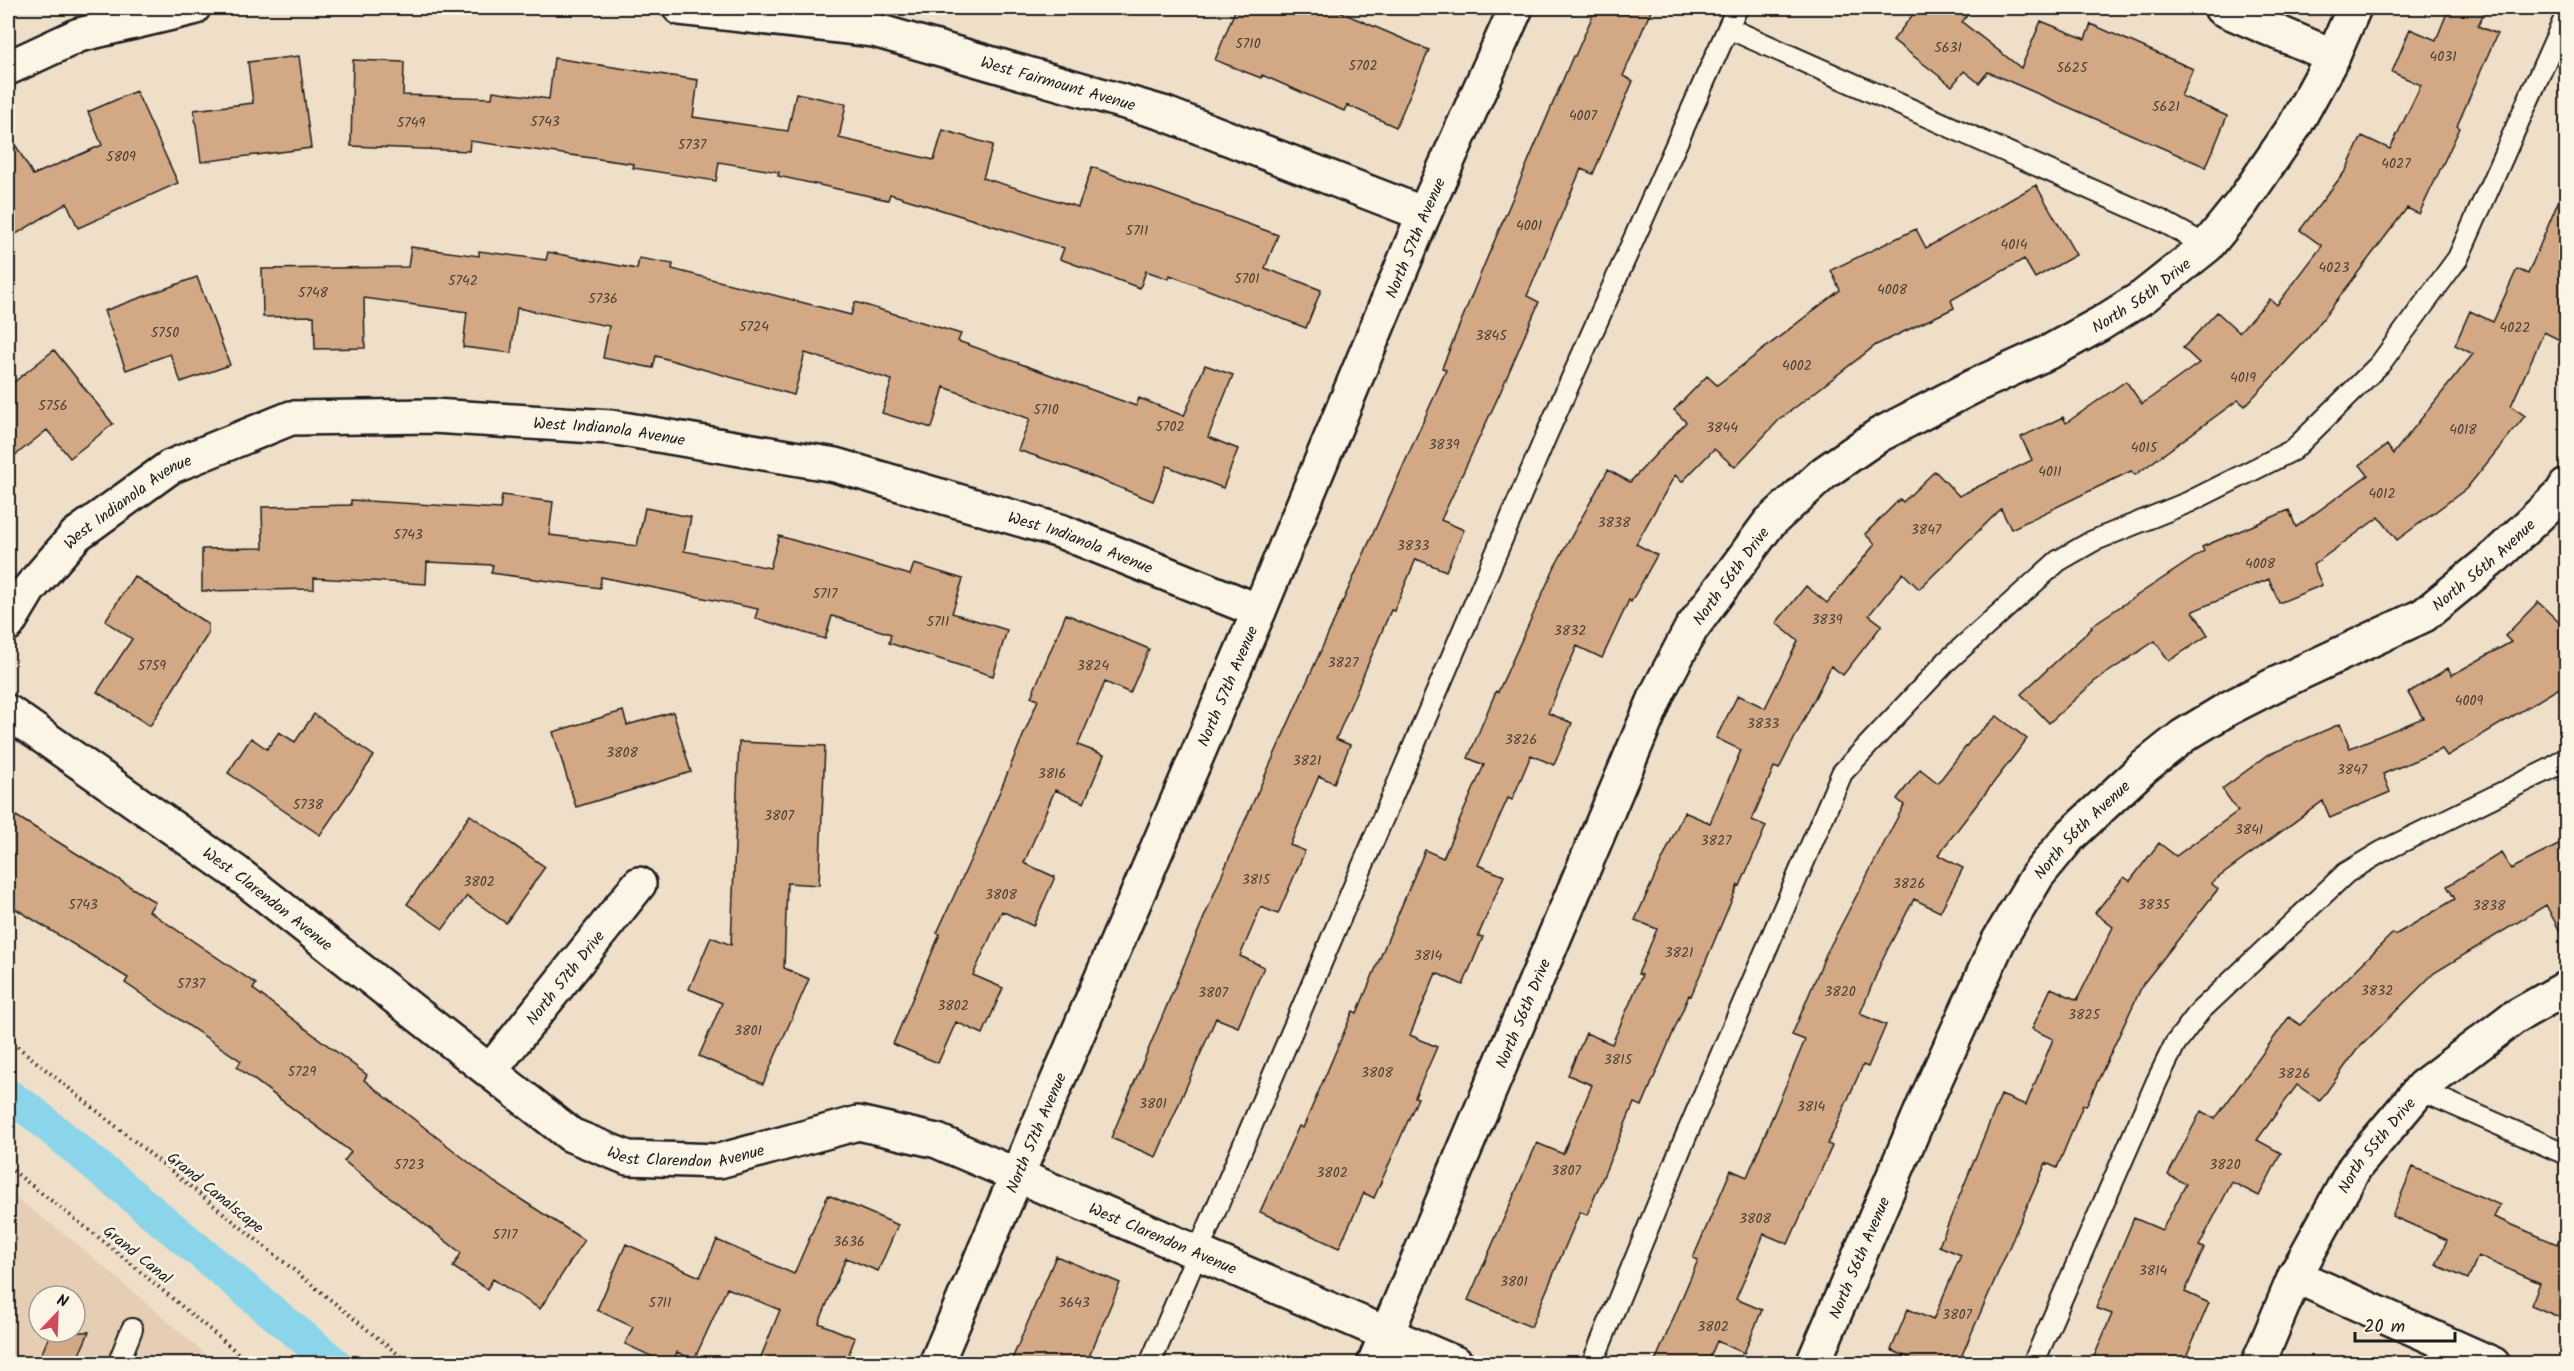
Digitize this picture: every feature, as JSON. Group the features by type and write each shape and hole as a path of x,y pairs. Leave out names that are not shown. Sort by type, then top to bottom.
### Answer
{"street":[{"path":"8,68 80,35 193,8"},
{"name":"West Fairmount Avenue","path":"680,8 874,30 1163,113 1424,214"},
{"name":"North 57th Avenue","path":"936,1364 1259,611 1424,214 1516,8"},
{"path":"2221,8 2333,56"},
{"name":"North 56th Drive","path":"1374,1364 1658,692 1691,629 1769,523 1824,473 1879,435 1974,386 2052,351 2100,324 2143,297 2206,246 2241,204 2294,127 2333,56 2354,8"},
{"name":"West Indianola Avenue","path":"8,624 28,589 76,535 170,467 291,418 433,416 611,427 836,465 1060,531 1259,611"},
{"name":"North 56th Avenue","path":"1813,1364 1927,1098 1998,942 2037,876 2070,836 2143,768 2183,735 2247,699 2358,644 2424,615 2496,556 2561,494 2566,486"},
{"name":"West Clarendon Avenue","path":"8,712 237,873 572,1135 628,1158 719,1161 858,1123 937,1140 1457,1364"},
{"name":"North 57th Drive","path":"490,1071 639,884"},
{"name":"North 55th Drive","path":"2258,1364 2295,1276 2355,1167 2420,1090 2513,1018 2566,988"},
{"path":"2295,1276 2493,1364"}],"lane":[{"path":"1150,1364 1546,436 1737,8"},
{"path":"1592,1364 1688,1132 1842,773 1947,661 2058,561 2093,540 2189,502 2293,450 2380,364 2458,258 2516,133 2566,15"},
{"path":"1728,28 2162,221 2206,246"},
{"path":"2033,1364 2162,1071 2175,1044 2199,1011 2346,873 2381,852 2552,768 2566,758"},
{"path":"2420,1090 2566,1154"},
{"path":"118,1364 132,1329"}],"path":[{"name":"Grand Canalscape","path":"8,1039 410,1364"},
{"name":"Grand Canal","path":"8,1167 108,1244 250,1364"}],"shaded area":[{"path":"8,1193 75,1242 216,1363 8,1363"}],"building":[{"path":"1236,8 1331,8 1429,50 1396,127 1347,105 1344,111 1262,75 1261,78 1215,60"},
{"path":"1596,8 1652,8 1623,76 1633,81 1593,174 1581,169 1527,296 1539,302 1441,520 1464,530 1446,571 1416,559 1394,611 1391,610 1336,739 1350,745 1334,783 1319,776 1290,845 1305,851 1278,914 1261,907 1240,956 1264,967 1238,1027 1216,1018 1156,1157 1111,1138 1243,825 1446,370 1442,368 1485,263 1573,56 1575,56"},
{"path":"1918,8 1973,8 1962,22 2021,68 2041,21 2085,39 2091,24 2193,69 2181,96 2227,116 2206,167 1988,72 1979,83 1964,71 1952,86 1893,40"},
{"path":"2449,8 2486,8 2478,26 2497,34 2457,126 2460,128 2419,214 2407,208 2309,337 2245,406 2238,400 2135,475 2131,471 2011,529 2001,509 1919,589 1903,573 1869,615 1882,625 1843,675 1831,666 1779,769 1774,767 1752,820 1766,826 1740,886 1738,885 1642,1106 1634,1103 1587,1215 1580,1212 1531,1327 1468,1300 1537,1143 1563,1154 1592,1085 1568,1075 1586,1033 1612,1044 1642,975 1638,974 1657,929 1635,920 1684,812 1710,823 1741,750 1716,738 1738,695 1765,708 1798,641 1776,623 1806,586 1827,603 1875,544 1865,534 1900,499 1903,502 1935,471 1959,496 2032,460 2021,437 2063,417 2066,423 2126,381 2142,404 2199,363 2183,348 2217,312 2239,332 2270,299 2277,305 2322,246 2300,230 2346,170 2362,136 2390,149 2421,85 2392,72 2410,29 2436,40"},
{"path":"299,56 311,148 201,162 194,110 253,103 248,62"},
{"path":"554,58 698,80 693,117 788,131 796,93 846,104 839,138 934,160 943,130 993,145 983,178 1078,207 1092,167 1278,235 1265,268 1321,290 1306,328 1170,275 1169,279 1146,271 1140,288 1060,259 1064,248 890,194 888,200 778,176 779,172 719,162 716,181 633,168 634,164 470,141 469,151 351,146 353,60 404,62 403,95 492,98 493,91 549,99"},
{"path":"136,91 178,183 78,228 67,203 8,239 8,132 33,175 102,145 88,112"},
{"path":"2566,183 2566,343 2544,332 2511,406 2525,416 2466,489 2397,540 2379,517 2313,565 2322,585 2279,603 2269,579 2193,611 2208,635 2169,661 2155,641 2095,681 2049,723 2021,694 2092,628 2091,626 2204,551 2202,547 2289,510 2296,527 2368,475 2360,465 2387,445 2393,454 2473,354 2455,345 2470,311 2493,322 2517,269 2528,274"},
{"path":"2036,185 2076,255 2035,278 2024,259 1951,300 1954,308 1876,345 1779,420 1735,467 1714,449 1682,482 1675,475 1636,544 1657,555 1631,602 1629,600 1602,658 1577,646 1548,713 1572,723 1554,765 1531,755 1512,800 1508,798 1478,865 1504,876 1478,936 1483,937 1463,985 1436,973 1410,1035 1437,1047 1415,1097 1418,1098 1374,1198 1364,1193 1339,1248 1260,1212 1299,1126 1303,1128 1353,1011 1357,1013 1425,850 1443,858 1484,765 1468,758 1496,691 1498,692 1555,566 1608,470 1630,482 1686,422 1674,410 1707,376 1717,385 1840,290 1831,270 1916,229 1926,248"},
{"path":"411,247 479,256 479,251 546,260 548,252 637,269 639,258 673,264 672,269 851,315 855,302 961,334 958,341 1136,406 1139,398 1184,416 1205,365 1233,375 1208,437 1238,449 1223,488 1167,466 1153,501 1018,450 1030,419 944,387 932,428 882,413 892,380 805,353 794,395 656,356 653,368 603,358 609,326 517,308 511,353 463,347 467,312 364,298 365,348 315,349 314,316 263,317 262,269 408,267"},
{"path":"197,277 230,365 181,382 170,354 126,370 104,311"},
{"path":"54,350 113,424 70,458 47,430 8,461 8,387"},
{"path":"502,495 553,502 549,535 637,546 645,508 691,517 684,551 770,568 779,536 910,575 914,564 963,579 952,613 1007,630 993,676 889,643 891,634 832,616 825,639 755,618 758,609 601,577 600,588 491,573 493,565 427,562 426,584 314,578 314,589 202,591 202,549 263,548 262,507 351,505 351,500 500,509"},
{"path":"134,576 208,624 208,634 150,726 97,692 132,639 105,621"},
{"path":"2538,602 2566,629 2566,684 2447,756 2442,749 2383,774 2390,792 2330,818 2323,801 2211,883 2218,889 2143,984 2086,1106 2083,1105 2057,1168 2046,1163 1958,1364 1923,1364 1891,1350 1908,1309 1933,1320 1961,1255 1939,1246 2001,1095 2026,1105 2053,1039 2032,1029 2051,988 2077,1000 2113,927 2095,913 2124,877 2130,881 2159,843 2176,856 2238,811 2222,789 2268,755 2340,724 2350,748 2423,718 2408,693 2448,668 2452,675 2511,642 2505,636"},
{"path":"1066,614 1149,649 1130,693 1105,682 1078,745 1104,755 1084,803 1055,790 1024,863 1055,877 1033,926 1002,911 973,975 1003,988 983,1034 956,1022 938,1063 893,1044 940,934 937,933 980,839 1038,700 1031,697"},
{"path":"623,711 627,725 673,712 691,772 576,807 553,732"},
{"path":"314,714 374,756 320,835 228,773 251,738 267,749 279,732 295,742"},
{"path":"1997,716 2027,739 1938,855 1963,868 1940,912 1914,899 1883,958 1860,1014 1886,1025 1868,1067 1863,1065 1828,1144 1832,1146 1788,1244 1764,1234 1736,1299 1762,1310 1744,1353 1717,1341 1707,1364 1654,1364 1698,1260 1693,1258 1731,1170 1747,1177 1805,1040 1792,1035 1826,954 1904,805 1897,799 1920,769 1938,783 1971,740"},
{"path":"739,742 825,746 819,885 787,883 784,968 809,979 763,1084 699,1056 722,1003 689,989 711,937 731,945"},
{"path":"8,811 155,902 149,911 256,984 253,989 367,1075 364,1080 494,1182 584,1240 540,1309 493,1279 487,1289 453,1267 461,1253 344,1161 351,1152 237,1067 241,1061 125,983 128,978 8,904"},
{"path":"470,815 545,867 506,923 467,896 443,929 407,904"},
{"path":"2566,841 2566,943 2546,905 2434,973 2356,1051 2320,1101 2297,1085 2257,1140 2281,1153 2259,1196 2232,1182 2199,1246 2204,1248 2185,1292 2209,1303 2183,1364 2091,1364 2112,1314 2096,1308 2134,1218 2162,1230 2186,1184 2168,1175 2201,1111 2215,1119 2289,1017 2300,1025 2393,933 2395,935 2455,899 2447,886 2501,853 2511,869"},
{"path":"2413,1167 2500,1205 2494,1217 2557,1244 2566,1221 2566,1320 2531,1305 2540,1283 2478,1256 2468,1279 2436,1265 2447,1240 2392,1216"},
{"path":"828,1195 898,1225 878,1271 846,1258 819,1323 855,1338 845,1364 758,1364 780,1310 727,1288 694,1360 677,1352 672,1364 625,1344 633,1327 597,1310 626,1244 700,1277 717,1240 794,1274"},
{"path":"1056,1256 1120,1283 1086,1364 1010,1364"},
{"path":"46,1344 84,1344 75,1364 37,1364"}],"waterway":[{"path":"8,1096 32,1112 335,1364"}]}
